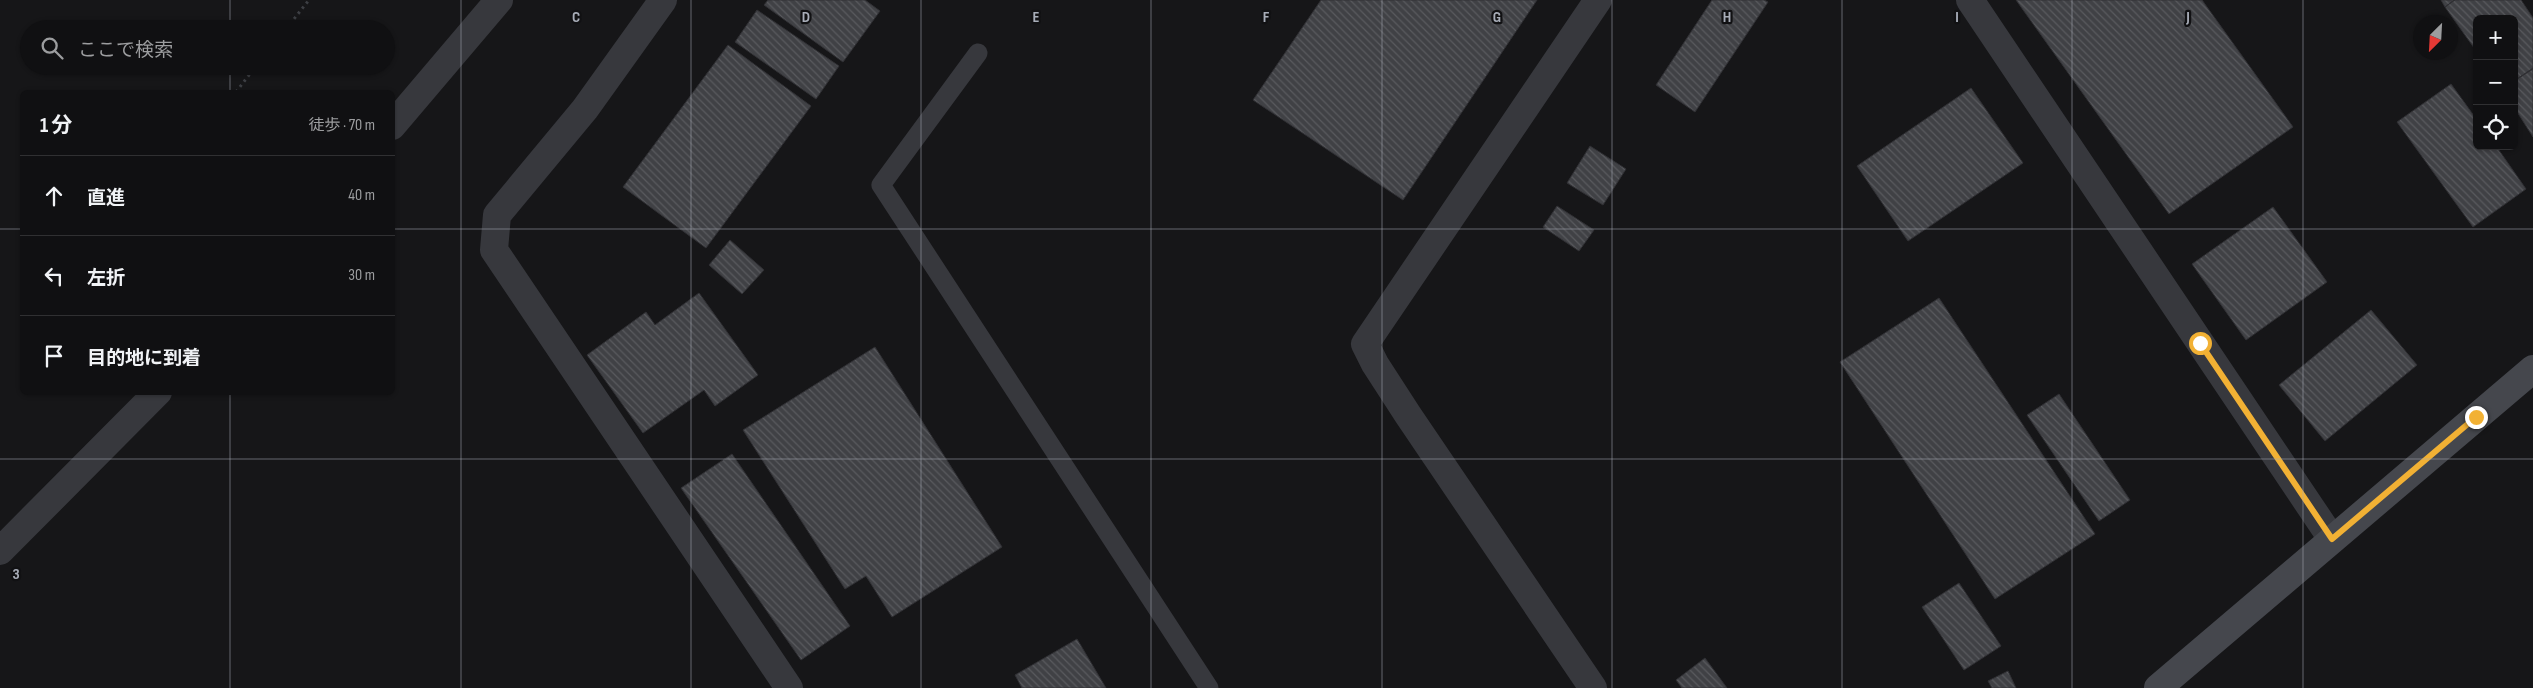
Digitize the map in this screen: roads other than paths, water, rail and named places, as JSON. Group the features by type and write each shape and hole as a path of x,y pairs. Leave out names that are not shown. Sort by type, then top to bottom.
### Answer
{"street":[{"path":"395,122 499,0"},
{"path":"662,0 585,109 497,215 494,250 789,688"},
{"path":"1593,688 1408,415 1375,364 1365,344 1598,0"},
{"path":"1970,0 2332,539"},
{"path":"2158,688 2533,369"},
{"path":"0,550 155,395"}],"lane":[{"path":"978,53 881,186 1209,688"}]}
